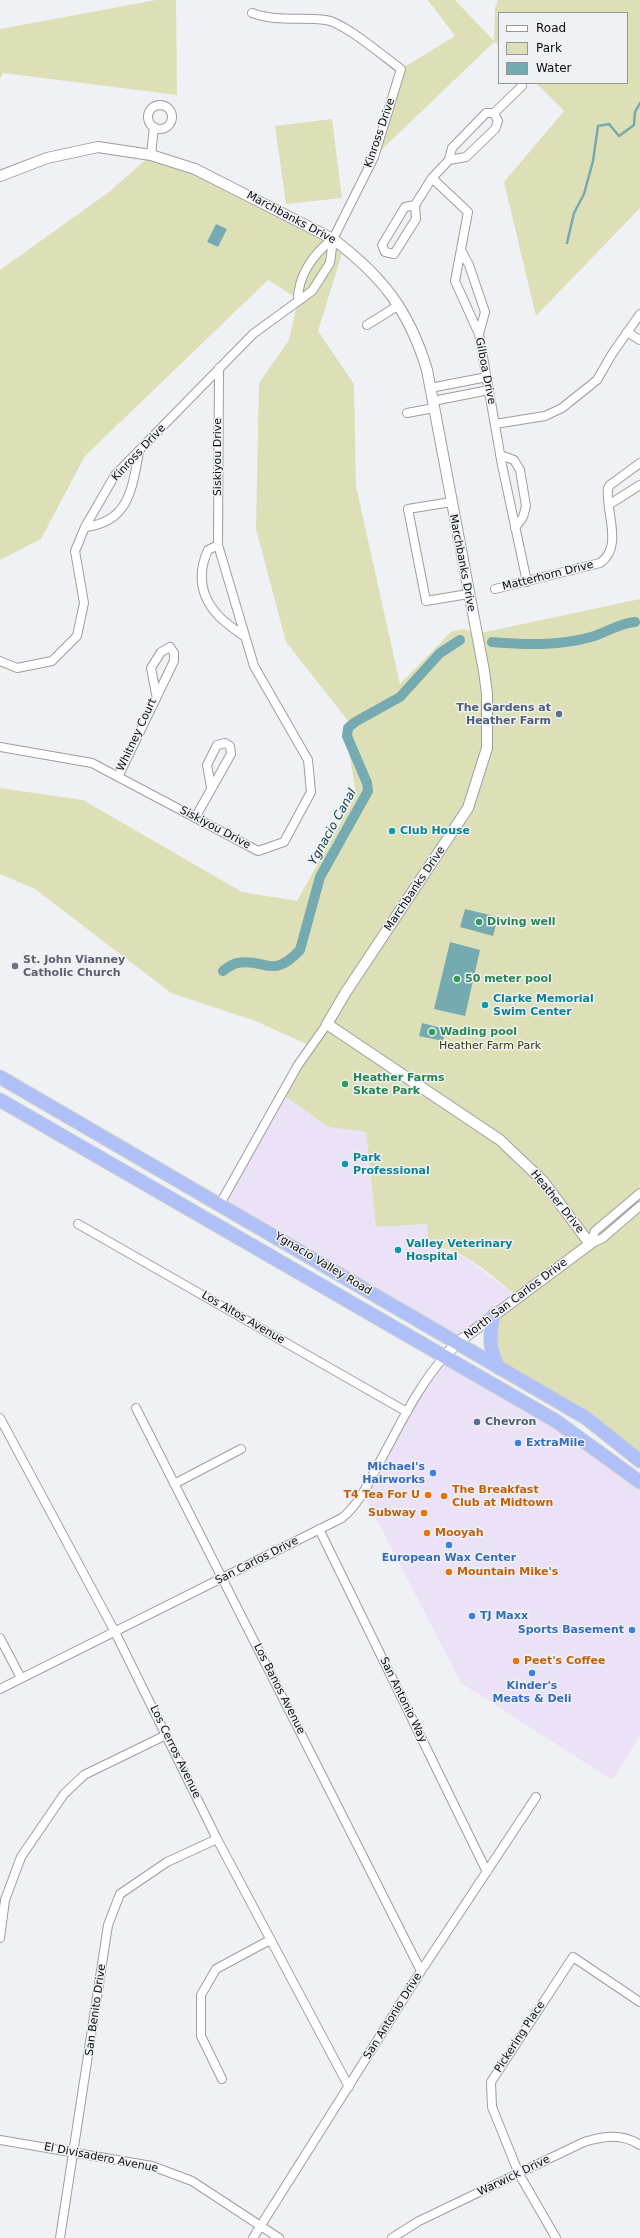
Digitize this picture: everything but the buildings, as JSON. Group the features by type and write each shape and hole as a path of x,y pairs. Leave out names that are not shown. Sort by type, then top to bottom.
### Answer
{"highway":[{"name":"Ygnacio Valley Road","path":"0,1077 586,1418 640,1461"},
{"name":"Ygnacio Valley Road","path":"0,1100 556,1421 640,1482"},
{"path":"493,1316 490,1332 491,1355 499,1368"},
{"path":"611,1460 616,1454 621,1453 640,1468"}],"street":[{"name":"Kinross Drive","path":"0,660 17,668 52,661 77,636 84,603 75,551 85,527 115,475 253,334 312,291 330,263 333,239 374,157 402,69 345,29 327,20 266,18 252,13"},
{"path":"415,205 405,207 382,245 385,252 394,254 416,220 415,205 432,178 449,160 452,148 486,113 494,113 522,86"},
{"path":"449,160 466,157 495,129 498,121 494,113"},
{"path":"151,155 154,127"},
{"name":"Marchbanks Drive","path":"0,176 47,158 98,147 151,155 195,169 333,239 361,261 383,283 412,328 422,353 430,388 487,694 487,748 468,808 346,992 327,1024 298,1065 220,1204"},
{"name":"Gilboa Drive","path":"432,178 468,212 455,281 479,334 500,454 527,582"},
{"name":"Kinross Drive","path":"298,300 298,285 318,250 333,239"},
{"path":"461,250 469,265 485,312 479,334"},
{"path":"367,325 399,306"},
{"path":"495,424 545,416 562,408 597,380 640,314"},
{"path":"629,329 640,340"},
{"name":"Siskiyou Drive","path":"0,747 92,763 258,851 284,842 311,792 308,760 254,666 218,545 219,368"},
{"path":"430,388 486,377"},
{"path":"407,413 433,404 489,390"},
{"path":"85,527 98,526 120,512 128,500 138,452"},
{"path":"500,454 514,460 520,470 526,506 523,517 515,528"},
{"name":"Matterhorn Drive","path":"495,589 604,561 612,549 610,504 607,493 610,484 640,463"},
{"path":"610,504 640,485"},
{"path":"451,502 408,509 426,601 468,594"},
{"path":"218,545 208,550 201,564 201,586 216,614 245,637"},
{"name":"Whitney Court","path":"118,776 156,694 174,661 174,653 170,647 161,652 151,668 156,694"},
{"path":"195,818 211,787 231,754 230,746 225,743 217,745 207,765 211,787"},
{"name":"Heather Drive","path":"327,1024 500,1140 543,1181 590,1244"},
{"name":"North San Carlos Drive","path":"590,1244 595,1231 640,1194"},
{"name":"North San Carlos Drive","path":"445,1356 457,1343 590,1244 603,1238 640,1206"},
{"name":"Los Altos Avenue","path":"78,1224 408,1412"},
{"name":"San Carlos Drive","path":"0,1689 223,1579 342,1518 356,1503 408,1412 438,1364 445,1356"},
{"name":"Los Banos Avenue","path":"136,1408 421,1971"},
{"name":"Los Cerros Avenue","path":"0,1418 115,1632 217,1839 349,2087"},
{"path":"174,1484 241,1449"},
{"name":"San Antonio Way","path":"319,1529 487,1872"},
{"path":"0,1638 21,1678"},
{"path":"0,1938 5,1900 21,1857 64,1794 84,1775 166,1735"},
{"name":"San Antonio Drive","path":"253,2238 421,1971 536,1797"},
{"name":"San Benito Drive","path":"60,2238 108,1925 120,1894 167,1862 217,1839"},
{"path":"222,2079 201,2036 201,1995 216,1969 270,1940"},
{"name":"Pickering Place","path":"556,2238 519,2174 492,2107 491,2082 573,1957 640,2002"},
{"name":"Warwick Drive","path":"392,2238 419,2220 584,2142 603,2136 621,2137 640,2145"},
{"name":"El Divisadero Avenue","path":"0,2140 152,2166 192,2181 279,2238"}],"shaded area":[{"path":"282,1094 328,1127 366,1132 376,1227 427,1224 432,1245 466,1258 518,1298 457,1343 220,1204"},
{"path":"445,1356 640,1482 640,1736 612,1780 461,1683 363,1493 407,1412"}],"green space":[{"path":"156,0 176,0 177,95 3,73 0,79 0,29"},
{"path":"428,0 455,0 494,41 495,8 498,0 640,0 640,208 536,316 504,182 564,111 537,84 628,84 628,12 498,12 498,45 494,42 374,157 401,69 455,36"},
{"path":"332,119 342,198 286,204 275,126"},
{"name":"Heather Farm Park","path":"151,155 195,169 344,247 318,331 354,384 356,486 400,684 452,631 464,629 476,634 640,599 640,1461 499,1368 493,1316 518,1297 488,1272 466,1257 454,1251 429,1247 427,1224 376,1227 366,1132 328,1127 282,1094 311,1046 253,1020 171,993 35,889 0,874 0,788 83,800 242,892 297,901 356,795 345,725 349,722 286,642 256,529 259,383 289,340 298,299 268,280 85,456 41,539 0,560 0,270 109,192"}],"water":[{"path":"216,224 227,229 218,247 207,242"},
{"name":"Diving well","path":"465,909 498,917 493,936 460,927"},
{"name":"50 meter pool","path":"450,942 480,950 465,1016 434,1009"},
{"name":"Wading pool","path":"422,1023 445,1029 443,1041 419,1036"}],"waterway":[{"path":"567,243 574,213 584,194 593,161 598,126 609,124 619,136 634,125 635,112 640,103"},
{"name":"Ygnacio Canal","path":"492,642 517,644 566,642 591,637 623,624 635,622"},
{"name":"Ygnacio Canal","path":"223,971 231,965 247,962 275,966 290,959 300,950 320,877 368,791 367,783 347,736 348,728 355,722 400,697 440,653 460,640"}],"place":[{"name":"The Gardens at Heather Farm","path":"559,714"},
{"name":"Club House","path":"392,831"},
{"name":"Diving well","path":"479,922"},
{"name":"St. John Vianney Catholic Church","path":"15,966"},
{"name":"50 meter pool","path":"457,979"},
{"name":"Clarke Memorial Swim Center","path":"485,1005"},
{"name":"Wading pool","path":"432,1032"},
{"name":"Heather Farms Skate Park","path":"345,1084"},
{"name":"Park Professional","path":"345,1164"},
{"name":"Valley Veterinary Hospital","path":"398,1250"},
{"name":"Chevron","path":"477,1422"},
{"name":"ExtraMile","path":"518,1443"},
{"name":"Michael's Hairworks","path":"433,1473"},
{"name":"T4 Tea For U","path":"428,1495"},
{"name":"The Breakfast Club at Midtown","path":"444,1496"},
{"name":"Subway","path":"424,1513"},
{"name":"Mooyah","path":"427,1533"},
{"name":"European Wax Center","path":"449,1545"},
{"name":"Mountain Mike's","path":"449,1572"},
{"name":"TJ Maxx","path":"472,1616"},
{"name":"Sports Basement","path":"632,1630"},
{"name":"Peet's Coffee","path":"516,1661"},
{"name":"Kinder's Meats & Deli","path":"532,1673"}]}
